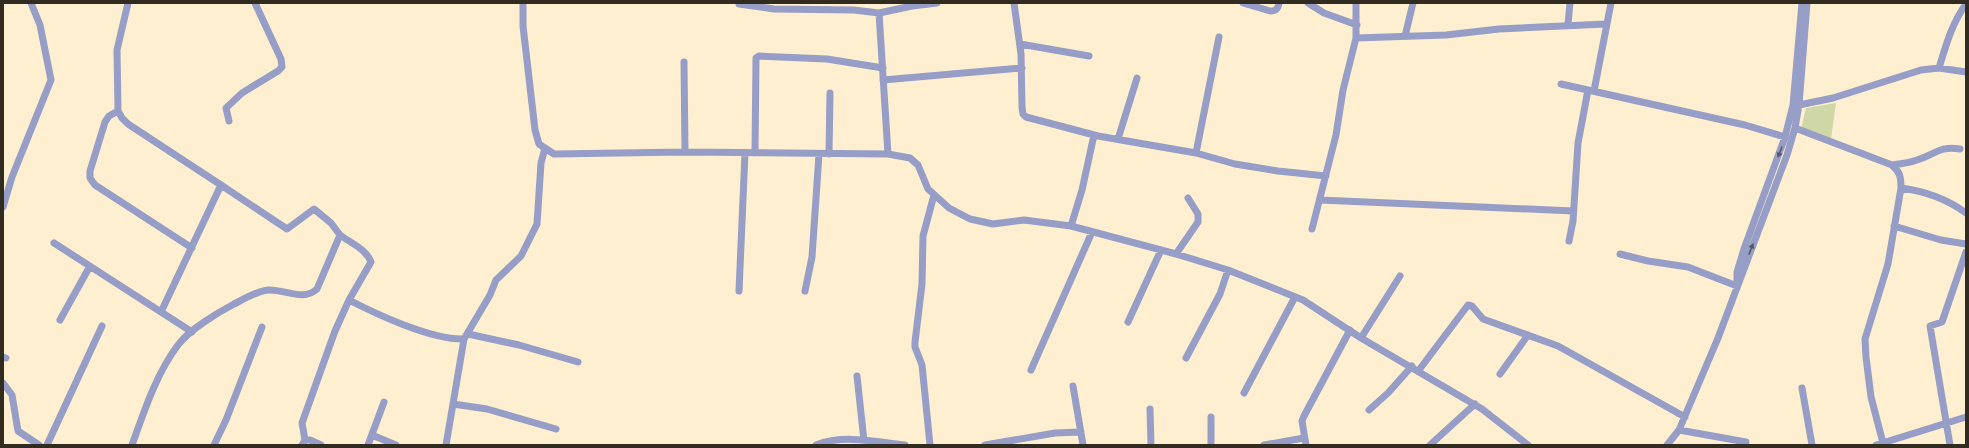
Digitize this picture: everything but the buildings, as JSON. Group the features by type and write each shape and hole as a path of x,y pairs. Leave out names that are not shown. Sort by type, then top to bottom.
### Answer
{"street":[{"path":"3,207 12,177 51,80 40,26 31,3"},
{"path":"128,3 117,50 118,111 122,118 128,124 287,229 314,209 330,223 340,235 368,255 371,262 349,300 335,331 302,423 303,443 310,440 321,445"},
{"path":"229,121 226,108 242,92 278,71 282,67 281,59 255,3"},
{"path":"523,3 523,26 535,130 539,144 554,154 685,152 888,154 910,158 918,166 928,189 948,208 970,219 993,224 1024,220 1071,226 1176,254 1228,270 1295,297 1361,338 1419,370 1475,404 1528,445"},
{"path":"739,4 774,8 854,6 879,13 912,6 937,3"},
{"path":"1014,3 1022,68 1022,107 1023,114 1026,117 1094,135 1196,153 1242,165 1326,176"},
{"path":"1243,3 1270,11 1275,11 1278,8 1279,3"},
{"path":"1308,3 1324,13 1357,25"},
{"path":"1312,229 1336,135 1343,90 1356,38 1356,3"},
{"path":"1405,36 1413,3"},
{"path":"1568,24 1570,3"},
{"path":"1569,241 1573,211 1578,143 1611,3"},
{"path":"1737,286 1737,272 1744,249 1785,137 1794,91 1802,3"},
{"path":"1667,445 1679,430 1685,417 1787,155 1795,128 1799,105 1807,3"},
{"path":"1939,68 1952,27 1959,12 1966,4"},
{"path":"879,13 888,154"},
{"path":"1356,38 1405,36 1568,24 1606,24"},
{"path":"1196,153 1219,36"},
{"path":"1020,44 1089,56"},
{"path":"755,153 756,58 759,56 826,59 882,68"},
{"path":"684,62 685,152"},
{"path":"883,80 1022,68"},
{"path":"1799,105 1852,93 1921,70 1939,68 1966,72"},
{"path":"1118,139 1137,78"},
{"path":"1561,84 1745,125 1785,137"},
{"path":"829,154 830,93"},
{"path":"118,111 110,116 105,122 90,171 90,178 95,185 192,248"},
{"path":"1795,128 1892,165 1898,170 1901,177 1901,188 1888,264 1865,339 1878,444 1966,417"},
{"path":"1071,226 1082,190 1094,135"},
{"path":"446,445 466,336 496,280 521,256 537,224 541,163 545,148"},
{"path":"1892,165 1917,161 1940,149 1960,149"},
{"path":"739,291 745,153"},
{"path":"805,291 812,257 819,154"},
{"path":"162,312 221,185"},
{"path":"1901,188 1916,190 1953,204 1966,213"},
{"path":"930,445 922,365 915,347 922,284 922,236 934,195"},
{"path":"1176,254 1198,222 1198,214 1188,198"},
{"path":"1320,200 1573,211"},
{"path":"1894,226 1941,240 1966,244"},
{"path":"1031,370 1092,232"},
{"path":"132,445 164,367 178,344 225,308 267,290 304,296 312,294 317,289 340,235"},
{"path":"54,244 192,332"},
{"path":"1128,322 1161,250"},
{"path":"1950,445 1930,326 1942,322 1966,252"},
{"path":"1620,254 1648,261 1688,267 1737,286"},
{"path":"60,320 90,266"},
{"path":"1186,358 1220,294 1228,270"},
{"path":"1361,338 1400,276"},
{"path":"1244,393 1295,297"},
{"path":"349,300 377,315 410,328 454,339 466,336 519,345 578,362"},
{"path":"1419,370 1468,305 1472,306 1483,319 1558,346 1685,417"},
{"path":"47,445 102,326"},
{"path":"214,445 229,412 262,327"},
{"path":"1264,445 1305,442 1302,421 1304,416 1350,330"},
{"path":"1500,374 1528,335"},
{"path":"1369,410 1412,366"},
{"path":"857,376 864,441"},
{"path":"3,383 12,395 18,432 39,445"},
{"path":"1073,386 1083,445"},
{"path":"1802,388 1812,445"},
{"path":"368,445 384,402"},
{"path":"453,404 487,409 556,429"},
{"path":"1430,445 1475,404"},
{"path":"1150,409 1151,445"},
{"path":"1211,417 1211,445"},
{"path":"1679,430 1746,442"},
{"path":"985,445 1054,433 1081,432"},
{"path":"372,435 396,445"},
{"path":"816,445 836,440 905,445"}],"green space":[{"path":"1836,103 1831,139 1801,129 1806,108"}]}
